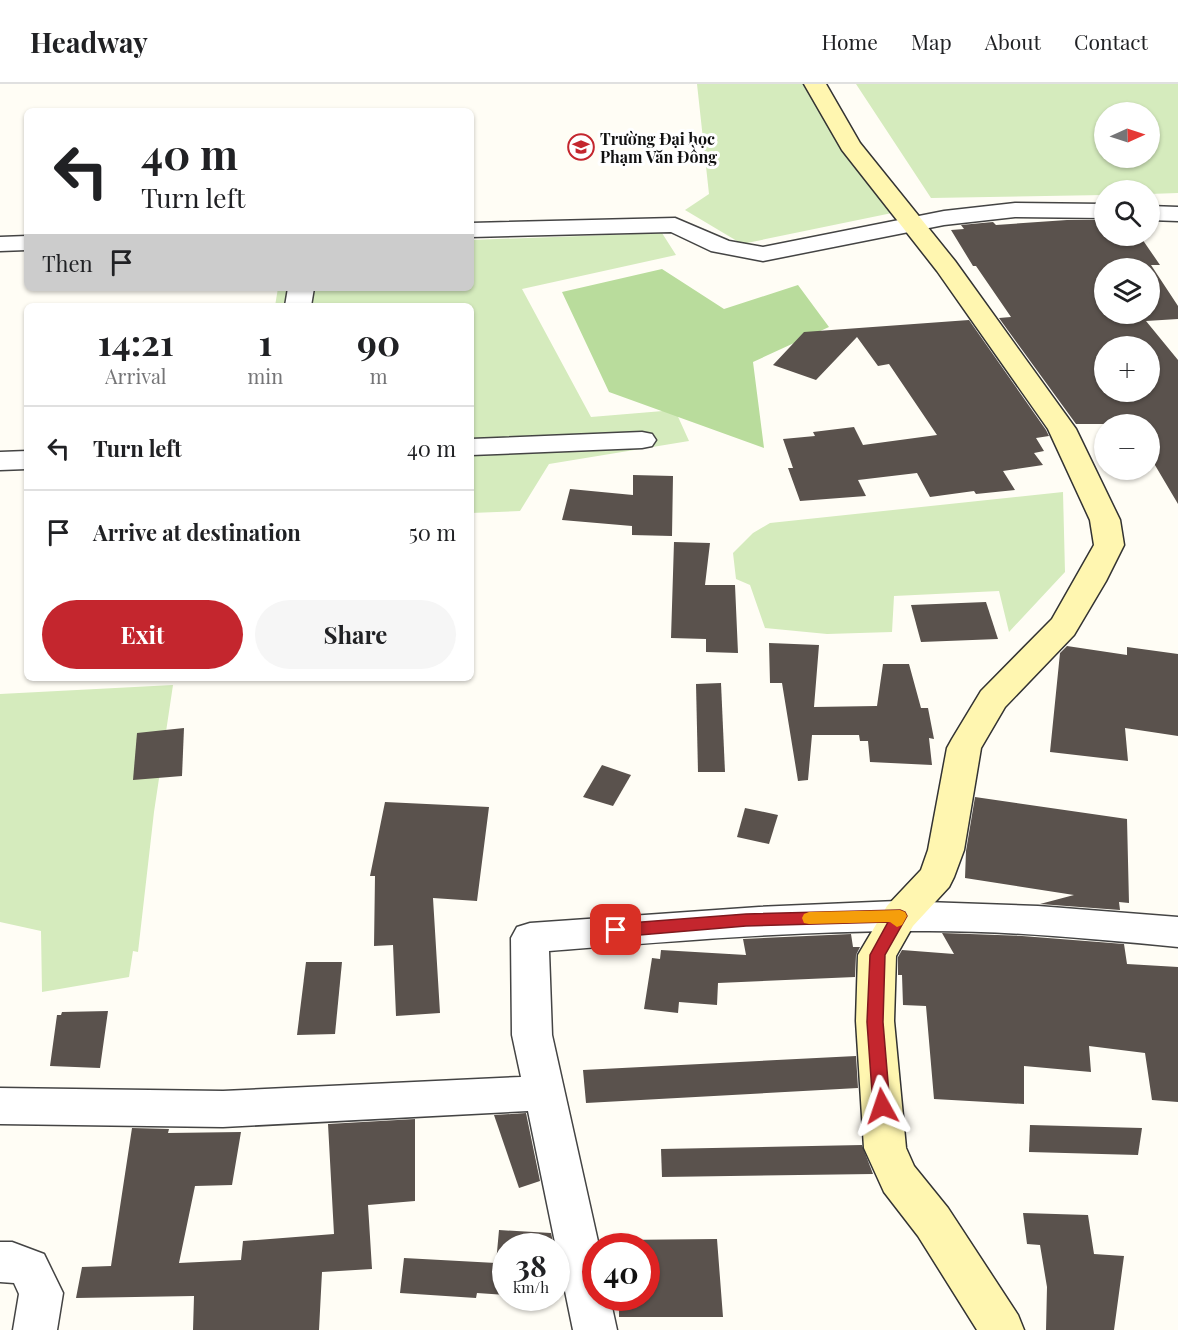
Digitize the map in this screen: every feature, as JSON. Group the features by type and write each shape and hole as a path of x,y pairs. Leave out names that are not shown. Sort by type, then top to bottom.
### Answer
{"street":[{"path":"815,84 850,145 1006,348 1062,429 1105,520 1109,545 1091,581 1063,627 993,699 964,748 946,850 936,877 900,916 878,955 875,1022 885,1148 899,1179 933,1222 1002,1330"},
{"path":"474,230 675,225 720,246 763,254 944,218 1015,210 1094,211"},
{"path":"1160,213 1178,214"},
{"path":"0,244 24,243"},
{"path":"474,447 642,440"},
{"path":"0,461 24,460"},
{"path":"595,1330 532,1035 530,938 746,920 900,916 1071,922 1178,932"},
{"path":"0,1106 223,1109 543,1093"},
{"path":"0,1262 12,1262 29,1268 41,1293 35,1330"}],"green space":[{"path":"697,84 803,84 892,213 742,244 685,210 709,194"},
{"path":"856,84 1178,84 1178,193 1160,194 1160,180 1094,180 1094,195 931,198"},
{"path":"662,233 676,255 522,289 591,417 675,410 689,441 549,464 520,511 474,513 474,303 276,303 278,291 474,291 474,240"},
{"path":"662,269 724,309 798,285 829,327 753,362 764,448 609,392 562,292"},
{"path":"1063,492 1065,572 1009,632 999,591 894,596 892,632 827,634 765,628 750,585 736,579 733,553 753,533 770,523"},
{"path":"173,685 154,812 138,952 133,951 129,977 42,992 41,931 0,922 0,694"}],"building":[{"path":"1094,220 1094,246 1147,246 1155,258 1094,258 1094,324 1148,324 1158,336 1094,336 1094,402 1160,402 1160,338 1178,360 1178,504 1160,474 1160,414 1094,414 1094,424 1076,424 999,318 1011,317 976,266 973,266 951,230 964,229 961,225 993,222 996,225"},
{"path":"1160,279 1178,306 1178,319 1160,320"},
{"path":"969,320 1046,430 1049,436 1036,438 1044,451 1034,453 1043,465 1003,471 1015,490 976,494 974,491 930,497 917,473 858,480 866,496 800,501 788,468 793,468 783,439 815,436 813,432 854,427 863,445 937,435 889,364 878,366 857,337 816,380 773,365 804,332"},
{"path":"633,475 673,476 672,536 632,535 632,526 562,520 570,489 633,495"},
{"path":"674,542 710,543 705,585 735,585 738,653 706,652 706,639 671,638"},
{"path":"986,602 998,639 921,642 911,605"},
{"path":"769,643 819,645 814,707 877,706 883,664 909,664 921,708 928,708 934,739 929,738 932,765 870,762 868,741 860,741 859,735 812,735 808,780 798,781 782,683 770,683"},
{"path":"1067,646 1127,655 1127,647 1178,654 1178,736 1125,728 1128,761 1050,752 1060,653"},
{"path":"721,683 725,772 698,772 696,684"},
{"path":"184,728 182,776 133,780 137,733"},
{"path":"602,765 631,775 613,806 583,797"},
{"path":"975,797 1127,819 1129,903 1119,902 1120,910 1040,904 1074,895 965,878 966,851"},
{"path":"385,802 489,807 477,901 433,898 440,1013 396,1016 393,945 374,946 375,876 370,876"},
{"path":"745,808 778,815 769,844 737,837"},
{"path":"942,933 1022,936 1124,944 1127,964 1178,967 1178,1102 1152,1100 1145,1053 1089,1046 1091,1072 1024,1066 1024,1104 934,1099 926,1006 903,1005 902,975 898,975 898,957 902,950 954,954"},
{"path":"851,934 853,947 860,947 856,955 855,977 718,983 717,1005 679,1002 678,1013 644,1009 652,958 660,959 661,950 746,955 743,939"},
{"path":"306,962 342,962 335,1034 297,1035"},
{"path":"108,1011 100,1068 50,1066 57,1015 61,1015 62,1012"},
{"path":"856,1056 858,1088 586,1103 583,1070"},
{"path":"526,1113 540,1181 519,1188 494,1115"},
{"path":"415,1119 415,1201 368,1205 372,1269 322,1272 319,1330 193,1330 194,1296 76,1298 82,1267 111,1266 132,1128 169,1129 168,1133 241,1132 232,1185 195,1186 179,1263 241,1260 243,1241 334,1234 328,1124"},
{"path":"1030,1125 1142,1128 1138,1155 1029,1152"},
{"path":"862,1145 873,1174 662,1177 661,1149"},
{"path":"1023,1213 1088,1215 1094,1254 1124,1256 1114,1330 1046,1330 1047,1287 1040,1245 1027,1244"},
{"path":"499,1230 551,1233 499,1233"},
{"path":"717,1239 723,1317 619,1317 619,1311 660,1311 660,1240"},
{"path":"404,1258 492,1263 492,1294 477,1293 476,1298 400,1293"}],"slow traffic":[{"path":"809,918 900,916 897,921"}],"place":[{"name":"Trường Đại học Phạm Văn Đồng","path":"581,147"}],"route":[{"path":"616,930 746,920 900,916 878,955 875,1022 882,1106"}]}
